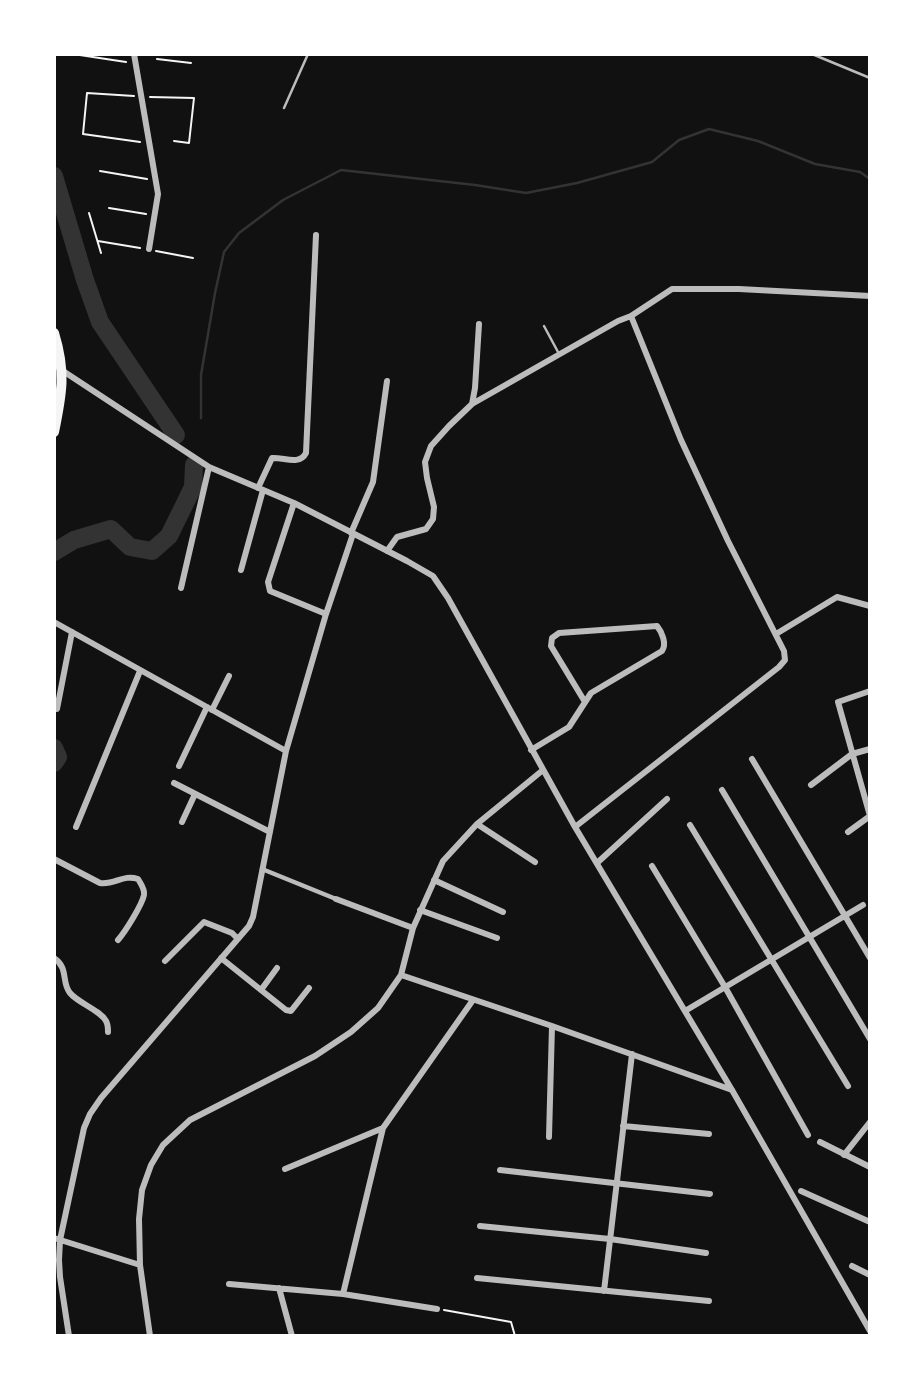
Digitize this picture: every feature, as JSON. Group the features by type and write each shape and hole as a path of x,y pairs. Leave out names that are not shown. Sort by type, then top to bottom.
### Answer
{"main road":[{"path":"54,333 63,372 62,393 54,432"}],"street":[{"path":"134,54 158,194 149,249"},
{"path":"241,570 260,489 272,458 297,461 306,453 316,235"},
{"path":"387,551 397,537 426,528 433,519 434,507 425,463 431,446 472,404 631,316 672,289 739,289 870,296"},
{"path":"575,827 785,660 776,634 728,541 681,440 631,316"},
{"path":"472,404 479,324"},
{"path":"63,372 209,467 293,503 432,576 448,598 575,827 732,1090 870,1331"},
{"path":"69,1336 57,1239 84,1128 101,1098 249,926 253,917 286,751 352,533 373,482 387,381"},
{"path":"181,588 209,467"},
{"path":"293,503 268,582 270,591 326,614"},
{"path":"776,634 837,597 870,606"},
{"path":"54,622 286,751"},
{"path":"531,750 569,727 591,693 662,651 665,643 657,626 559,633 552,638 551,646 585,702"},
{"path":"57,709 72,632"},
{"path":"76,827 140,671"},
{"path":"178,766 229,676"},
{"path":"848,832 870,816 838,702 870,691"},
{"path":"811,785 852,754 870,748"},
{"path":"752,759 870,958"},
{"path":"150,1336 140,1265 139,1219 142,1190 151,1165 163,1145 190,1120 315,1056 351,1032 378,1009 401,975 413,928 443,861 477,824 543,770"},
{"path":"174,783 270,832"},
{"path":"722,790 870,1039"},
{"path":"182,822 195,794"},
{"path":"597,863 667,799"},
{"path":"477,824 535,862"},
{"path":"690,825 848,1086"},
{"path":"54,859 100,883 106,884 130,877 138,879 143,887 144,897 118,940"},
{"path":"652,866 725,987 808,1135"},
{"path":"262,869 413,928"},
{"path":"434,880 503,912"},
{"path":"685,1011 863,905"},
{"path":"420,910 497,938"},
{"path":"165,961 204,922 232,933 238,939"},
{"path":"54,958 64,970 70,993 104,1018 108,1032"},
{"path":"221,958 286,1010 292,1011 309,988"},
{"path":"261,990 277,968"},
{"path":"401,975 732,1090"},
{"path":"343,1293 383,1128 473,1000"},
{"path":"549,1137 552,1026"},
{"path":"604,1291 632,1054"},
{"path":"844,1155 870,1122"},
{"path":"623,1126 709,1134"},
{"path":"285,1169 383,1128"},
{"path":"820,1142 870,1167"},
{"path":"500,1170 710,1194"},
{"path":"801,1191 870,1222"},
{"path":"480,1226 610,1239 706,1253"},
{"path":"57,1239 140,1265"},
{"path":"852,1266 870,1275"},
{"path":"477,1278 709,1301"},
{"path":"229,1284 343,1293 437,1309"},
{"path":"279,1289 292,1336"}],"lane":[{"path":"284,108 308,54"},
{"path":"812,54 870,78"},
{"path":"544,326 560,355"}],"path":[{"path":"179,61 180,54"},
{"path":"73,55 135,63"},
{"path":"157,59 191,63"},
{"path":"149,143 83,134 87,93 194,98 189,143 174,141"},
{"path":"100,171 155,180"},
{"path":"109,208 154,215"},
{"path":"89,213 101,253"},
{"path":"437,1309 511,1322 516,1336"}],"waterway":[{"path":"201,418 201,375 224,252 239,233 283,200 341,170 526,193 577,183 652,162 679,140 709,129 758,141 815,164 860,172 870,179"},
{"path":"54,176 100,322 176,435"},
{"path":"54,552 74,540 111,529 130,547 152,551 169,536 193,487 194,465"},
{"path":"54,748 58,757 54,763"}]}
